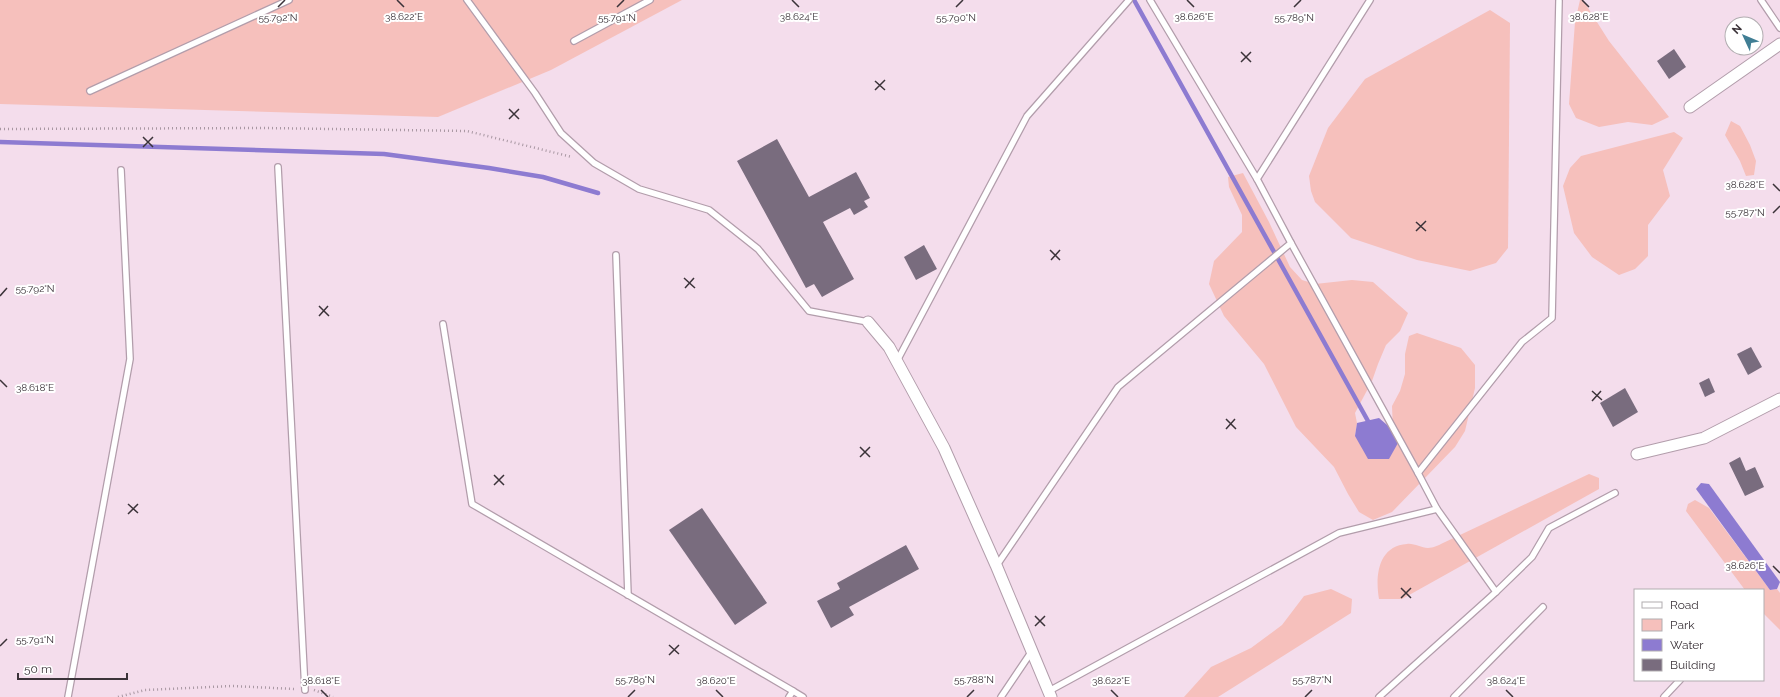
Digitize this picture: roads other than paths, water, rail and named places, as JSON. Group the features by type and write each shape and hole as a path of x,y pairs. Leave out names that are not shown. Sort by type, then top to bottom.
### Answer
{"street":[{"path":"1690,107 1780,44"},
{"path":"868,322 889,347 944,448 996,565 1050,694"},
{"path":"1637,454 1704,438 1780,399"}],"lane":[{"path":"90,91 290,0"},
{"path":"467,0 535,93 561,133 594,163 639,189 709,210 758,248 809,311 868,322"},
{"path":"574,41 650,0"},
{"path":"896,361 1027,116 1129,0"},
{"path":"1150,0 1257,179 1437,509 1496,592"},
{"path":"1257,179 1370,0"},
{"path":"1761,0 1780,28"},
{"path":"1418,473 1522,342 1552,318 1559,1"},
{"path":"278,167 305,690"},
{"path":"68,697 130,359 121,170"},
{"path":"996,565 1118,387 1291,243"},
{"path":"616,255 628,595"},
{"path":"444,324 472,504 804,697"},
{"path":"1379,697 1496,592 1532,557 1549,528 1615,493"},
{"path":"1050,694 1338,533 1437,509"},
{"path":"1454,697 1543,607"},
{"path":"1001,697 1032,650"},
{"path":"1664,697 1679,681"},
{"path":"789,697 793,690"}],"water":[{"path":"1379,418 1393,430 1398,443 1389,459 1368,459 1355,436 1357,423"},
{"path":"1701,483 1709,484 1780,582 1777,589 1770,590 1696,489"}],"waterway":[{"path":"1134,0 1368,421"},
{"path":"0,142 384,154 543,177 598,193"}]}
